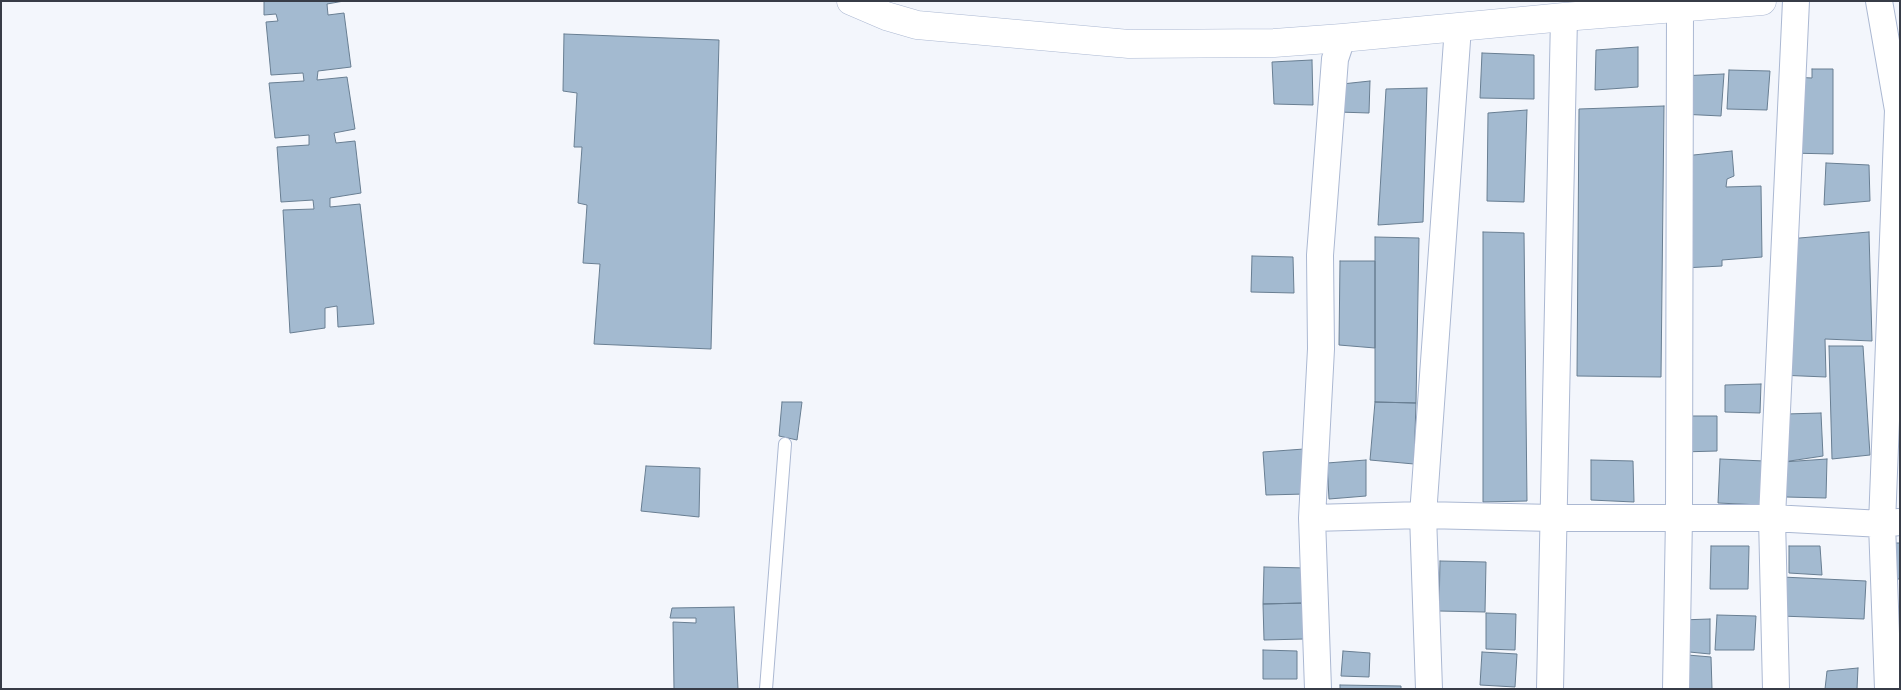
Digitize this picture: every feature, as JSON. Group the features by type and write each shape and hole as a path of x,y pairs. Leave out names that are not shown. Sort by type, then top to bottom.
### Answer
{"street":[{"path":"850,1 886,16 917,25 1129,44 1274,43 1680,5 1762,1"},
{"path":"1776,689 1772,518 1796,1"},
{"path":"1879,1 1898,110 1888,689"},
{"path":"1676,689 1679,517 1680,5"},
{"path":"1550,689 1564,17"},
{"path":"1430,689 1423,515 1458,27"},
{"path":"1318,689 1312,518 1321,349 1320,255 1335,59 1342,38"},
{"path":"1312,518 1423,515 1553,518 1679,517 1772,518 1891,523"}],"lane":[{"path":"766,689 785,444"}],"building":[{"path":"264,1 344,1 327,4 328,15 344,13 351,67 318,71 317,80 347,77 355,129 334,133 336,143 355,141 361,193 330,198 330,207 360,204 374,324 338,327 337,306 325,308 325,328 290,333 283,210 314,209 313,200 281,202 277,147 309,145 309,135 275,138 269,83 304,81 303,73 271,75 266,22 278,21 276,14 264,15"},
{"path":"564,34 719,40 711,349 594,344 600,264 583,263 587,205 578,203 582,147 574,147 577,93 563,91"},
{"path":"1638,47 1638,87 1595,90 1596,50"},
{"path":"1482,53 1534,55 1534,99 1480,98"},
{"path":"1312,60 1313,105 1274,104 1272,62"},
{"path":"1812,69 1833,69 1833,154 1789,153 1792,77 1812,78"},
{"path":"1729,70 1770,71 1767,110 1727,109"},
{"path":"1724,74 1721,116 1680,114 1680,76"},
{"path":"1370,81 1369,113 1338,112 1342,84"},
{"path":"1427,88 1423,222 1378,225 1386,89"},
{"path":"1664,106 1661,377 1577,376 1579,109"},
{"path":"1527,110 1524,202 1487,201 1488,113"},
{"path":"1732,151 1734,176 1727,179 1726,187 1761,186 1762,257 1722,260 1722,266 1683,268 1684,156"},
{"path":"1826,163 1869,165 1870,201 1824,205"},
{"path":"1483,232 1524,233 1527,501 1483,502"},
{"path":"1869,232 1872,341 1825,339 1826,377 1778,375 1788,239"},
{"path":"1375,237 1419,238 1416,403 1375,402"},
{"path":"1252,256 1293,257 1294,293 1251,292"},
{"path":"1340,261 1375,261 1375,348 1339,345"},
{"path":"1829,346 1863,346 1870,455 1832,459"},
{"path":"1761,384 1760,413 1725,412 1725,385"},
{"path":"782,402 802,402 797,440 779,436"},
{"path":"1375,402 1416,403 1414,464 1370,460"},
{"path":"1821,413 1823,456 1783,462 1786,414"},
{"path":"1681,416 1717,416 1717,451 1681,452"},
{"path":"1304,449 1305,494 1266,495 1263,452"},
{"path":"1720,459 1764,461 1761,505 1718,503"},
{"path":"1827,459 1826,498 1786,497 1783,462"},
{"path":"1366,460 1366,496 1329,499 1327,463"},
{"path":"1591,460 1633,461 1634,502 1591,500"},
{"path":"646,466 700,468 699,517 641,511"},
{"path":"1894,543 1900,543 1900,579 1895,579"},
{"path":"1711,546 1749,546 1748,589 1710,589"},
{"path":"1789,546 1820,546 1822,575 1789,573"},
{"path":"1440,561 1486,562 1485,612 1439,611"},
{"path":"1264,567 1306,568 1305,603 1263,604"},
{"path":"1782,577 1866,581 1864,619 1780,616"},
{"path":"1305,603 1304,639 1264,640 1263,604"},
{"path":"734,607 738,689 674,689 673,622 696,623 696,618 670,618 672,608"},
{"path":"1486,613 1516,614 1515,650 1486,649"},
{"path":"1717,615 1756,616 1754,650 1715,650"},
{"path":"1710,619 1710,654 1679,651 1680,620"},
{"path":"1263,650 1297,651 1297,679 1263,679"},
{"path":"1343,651 1370,653 1369,677 1341,676"},
{"path":"1482,652 1517,654 1515,687 1480,685"},
{"path":"1676,654 1711,657 1712,689 1676,689"},
{"path":"1858,668 1857,689 1825,689 1827,671"},
{"path":"1340,685 1401,686 1401,689 1340,689"}]}
